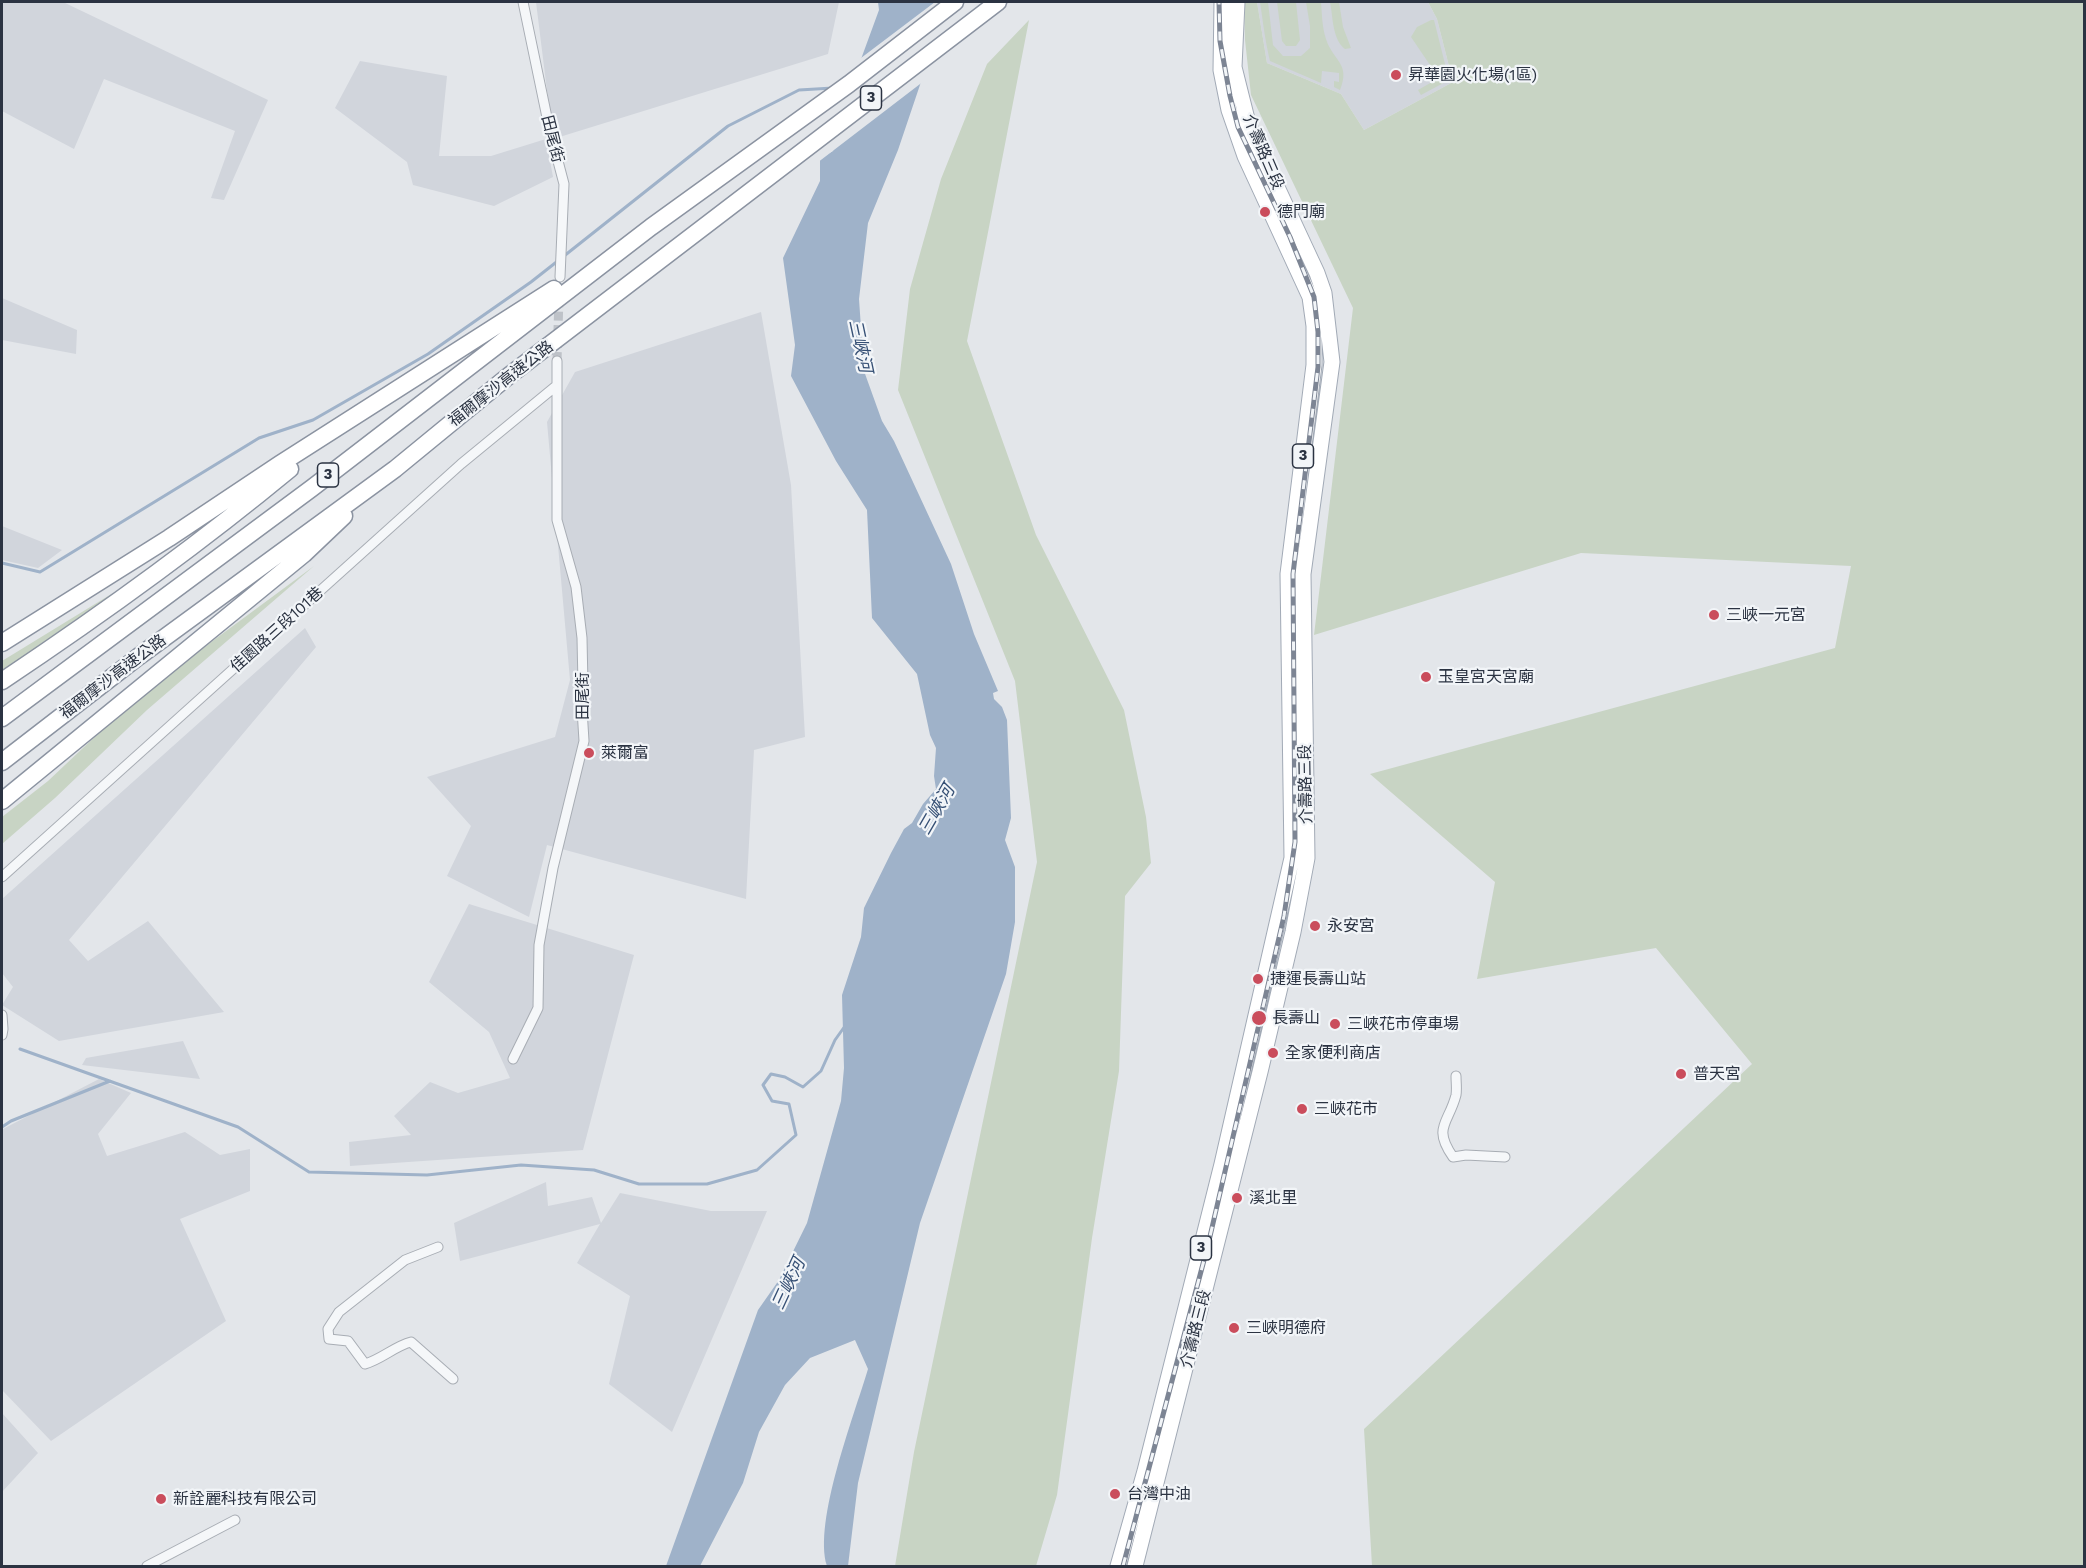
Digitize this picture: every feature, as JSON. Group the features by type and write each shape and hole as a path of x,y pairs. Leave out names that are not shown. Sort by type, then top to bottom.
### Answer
{"highway":[{"name":"福爾摩沙高速公路","path":"2,718 312,488 651,227 758,151 955,2"},
{"name":"福爾摩沙高速公路","path":"2,762 138,657 395,469 506,378 998,2"},
{"path":"2,643 651,227"},
{"path":"2,681 72,634 222,524 369,408"},
{"path":"2,801 304,554 395,469"}],"main road":[{"name":"介壽路三段","path":"1118,1566 1146,1471 1222,1164 1292,858 1288,574 1314,365 1314,326 1310,297 1245,156 1229,110 1221,70 1222,2"},
{"name":"介壽路三段","path":"1135,1566 1260,1072 1293,933 1307,858 1303,574 1332,362 1324,293 1247,119 1234,67 1237,2"}],"street":[{"name":"田尾街","path":"523,2 549,127 564,184 560,277"},
{"name":"田尾街","path":"513,1059 538,1008 539,945 553,868 584,741 580,693 583,685 582,638 577,597 557,520 557,362"},
{"name":"佳園路三段101巷","path":"2,877 461,464 556,386"},
{"path":"2,1015 2,1035"},
{"path":"1456,1076 1456,1095 1442,1128 1447,1148 1453,1157 1466,1155 1505,1157"},
{"path":"438,1247 405,1260 339,1312 328,1329 329,1339 348,1341 365,1364 411,1342 453,1379"},
{"path":"147,1566 235,1520"}],"shaded area":[{"path":"2,2 63,2 268,100 224,200 211,198 235,131 104,79 74,149 2,111"},
{"path":"536,2 839,2 828,54 553,139"},
{"path":"1257,2 1428,2 1437,19 1453,82 1364,130 1341,94 1267,63"},
{"path":"360,61 447,76 439,156 491,156 546,139 553,177 494,206 413,185 407,162 335,108"},
{"path":"2,298 77,330 76,354 2,340"},
{"path":"761,312 791,485 805,737 754,750 746,899 547,845 529,917 447,876 471,826 427,777 555,737 570,680 547,422 575,372"},
{"path":"2,526 62,550 38,568 2,560"},
{"path":"305,628 316,647 69,940 88,961 148,921 224,1012 59,1041 2,1005 13,987 2,973 2,899"},
{"path":"469,904 634,955 583,1150 350,1166 349,1142 411,1135 394,1116 430,1082 458,1093 510,1078 489,1032 429,982"},
{"path":"183,1041 200,1079 82,1065 86,1058"},
{"path":"99,1079 131,1093 98,1134 107,1156 185,1132 220,1155 250,1149 250,1191 180,1219 226,1321 51,1441 2,1390 2,1127 3,1129"},
{"path":"546,1182 548,1206 592,1197 601,1223 620,1193 711,1211 767,1211 672,1432 609,1384 630,1296 577,1263 600,1224 460,1261 454,1223"},
{"path":"2,1413 38,1453 2,1492"}],"green space":[{"path":"1244,2 1257,2 1267,63 1341,94 1364,130 1453,82 1437,19 1428,2 2084,2 2084,1566 1372,1566 1364,1429 1752,1064 1656,948 1477,979 1495,882 1370,774 1835,648 1851,566 1581,553 1314,635 1353,308 1251,95 1245,40"},
{"path":"1260,2 1268,2 1273,45 1283,56 1301,56 1310,48 1310,26 1306,2 1321,2 1326,39 1342,68 1343,81 1340,90 1334,87 1334,81 1339,82 1339,73 1322,71 1321,83 1270,61"},
{"path":"1277,2 1296,2 1300,40 1296,46 1286,46 1282,41"},
{"path":"1330,2 1339,2 1343,27 1351,48 1345,49 1338,39"},
{"path":"1029,20 967,341 1036,535 1124,710 1146,817 1151,863 1125,896 1119,1071 1092,1238 1057,1495 1036,1566 895,1566 914,1452 1037,862 1015,681 898,390 910,289 941,179 987,64"},
{"path":"1434,20 1449,80 1421,95 1418,90 1432,82 1424,69 1430,65 1411,37 1417,27"},
{"path":"314,566 147,710 55,798 2,844 2,817 48,781 101,731 172,671"},
{"path":"113,593 57,638 2,675 2,661"}],"water":[{"name":"三峽河","path":"878,2 948,2 898,150 868,223 859,299 864,371 882,421 894,441 951,564 974,634 998,691 993,693 994,699 1002,707 1007,720 1011,818 1005,840 1015,867 1015,922 1006,974 920,1223 858,1483 848,1566 827,1566 824,1547 830,1497 845,1440 868,1369 855,1340 810,1358 785,1385 759,1432 743,1483 700,1566 666,1566 758,1310 779,1280 807,1223 841,1101 844,1068 842,995 861,937 864,908 904,829 912,823 923,804 936,789 934,776 936,748 930,735 917,674 872,618 867,510 836,461 791,376 795,345 783,258 820,181 820,158 833,151 853,81 879,10"}],"pier":[{"path":"935,2 951,2 924,81 817,163 818,156 831,149 857,61"}],"waterway":[{"path":"564,256 728,126 799,90 833,88"},
{"path":"2,563 40,572 259,438 313,420 428,354 559,260"},
{"path":"20,1049 238,1127 309,1172 427,1175 521,1165 594,1170 639,1184 707,1184 757,1170 796,1135 789,1104 772,1101 763,1085 771,1074 785,1077 803,1087 821,1071 835,1040 845,1026"},
{"path":"2,1127 11,1121 110,1081"}],"tunnel":[{"path":"557,361 559,298"}],"railway":[{"path":"1123,1566 1208,1245 1284,916 1295,842 1293,574 1318,367 1318,332 1314,297 1290,237 1238,127 1220,41 1219,2"}],"place":[{"name":"昇華園火化場(1區)","path":"1396,75"},
{"name":"德門廟","path":"1265,212"},
{"name":"三峽一元宮","path":"1714,615"},
{"name":"玉皇宮天宮廟","path":"1426,677"},
{"name":"萊爾富","path":"589,753"},
{"name":"永安宮","path":"1315,926"},
{"name":"捷運長壽山站","path":"1258,979"},
{"name":"長壽山","path":"1259,1018"},
{"name":"三峽花市停車場","path":"1335,1024"},
{"name":"全家便利商店","path":"1273,1053"},
{"name":"普天宮","path":"1681,1074"},
{"name":"三峽花市","path":"1302,1109"},
{"name":"溪北里","path":"1237,1198"},
{"name":"三峽明德府","path":"1234,1328"},
{"name":"台灣中油","path":"1115,1494"},
{"name":"新詮麗科技有限公司","path":"161,1499"}]}
